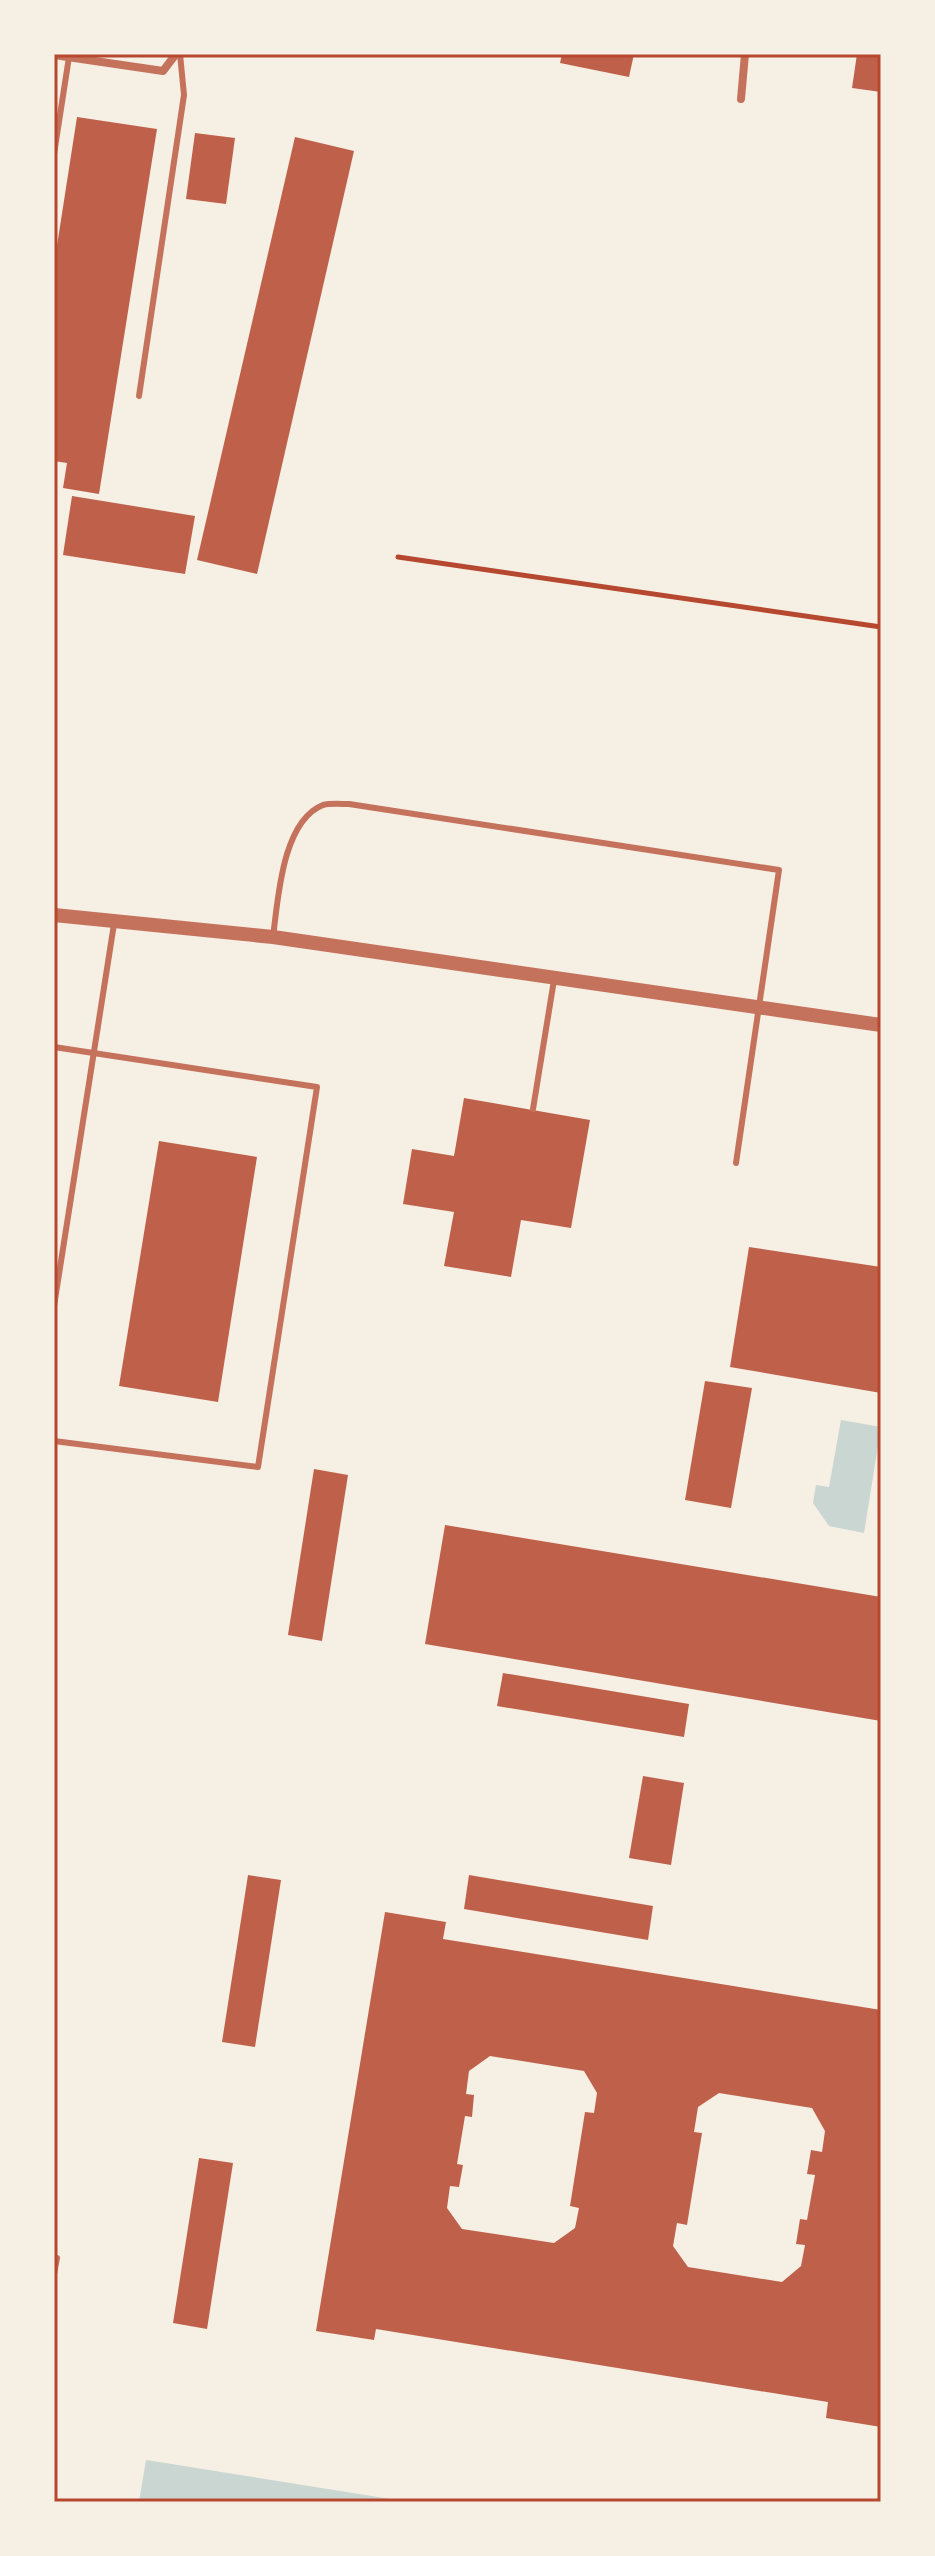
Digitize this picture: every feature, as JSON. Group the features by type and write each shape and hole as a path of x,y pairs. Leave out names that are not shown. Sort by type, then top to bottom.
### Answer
{"street":[{"path":"54,55 163,71 178,54"},
{"path":"741,99 745,54"},
{"path":"54,915 114,924 273,937 881,1025"}],"lane":[{"path":"139,396 184,95 178,54"},
{"path":"54,154 69,57"},
{"path":"273,937 289,846 304,819 324,805 349,804 779,870 736,1163"},
{"path":"54,1306 114,924"},
{"path":"533,1109 554,976"},
{"path":"54,1047 317,1087 258,1467 54,1441"},
{"path":"54,2274 57,2258"}],"path":[{"path":"398,557 881,627"}],"shaded area":[{"path":"841,1420 881,1427 864,1533 829,1526 813,1503 816,1485 829,1487"},
{"path":"146,2460 409,2502 139,2502"}],"building":[{"path":"562,54 634,54 629,77 560,63"},
{"path":"857,54 881,54 881,92 852,88"},
{"path":"77,117 157,129 99,494 63,488 67,463 54,461 54,265"},
{"path":"195,133 235,138 226,204 186,199"},
{"path":"295,137 354,151 257,574 197,560"},
{"path":"72,496 195,516 185,574 63,555"},
{"path":"464,1098 590,1120 571,1228 521,1220 511,1277 444,1266 454,1212 403,1204 412,1149 454,1156"},
{"path":"159,1141 257,1157 218,1402 119,1386"},
{"path":"749,1247 881,1267 881,1393 730,1367"},
{"path":"705,1381 752,1388 731,1508 685,1500"},
{"path":"314,1469 348,1475 322,1641 288,1635"},
{"path":"445,1525 881,1597 881,1721 425,1644"},
{"path":"503,1673 689,1704 684,1737 497,1706"},
{"path":"643,1776 684,1783 671,1865 629,1858"},
{"path":"248,1875 281,1880 255,2047 222,2042"},
{"path":"469,1875 653,1906 648,1940 464,1909"},
{"path":"385,1912 446,1922 443,1939 881,2010 881,2427 826,2418 828,2402 376,2329 374,2340 316,2331","holes":["490,2056 584,2071 597,2093 594,2113 585,2112 570,2206 579,2208 575,2228 554,2243 462,2229 447,2208 450,2186 459,2187 463,2165 457,2164 465,2116 472,2117 474,2095 466,2094 469,2071","719,2093 812,2108 825,2131 822,2152 811,2150 807,2174 815,2175 807,2220 800,2219 796,2244 805,2245 801,2266 782,2282 688,2267 673,2246 677,2223 687,2225 702,2133 694,2132 698,2107"]},
{"path":"199,2158 233,2163 207,2329 173,2323"}]}
